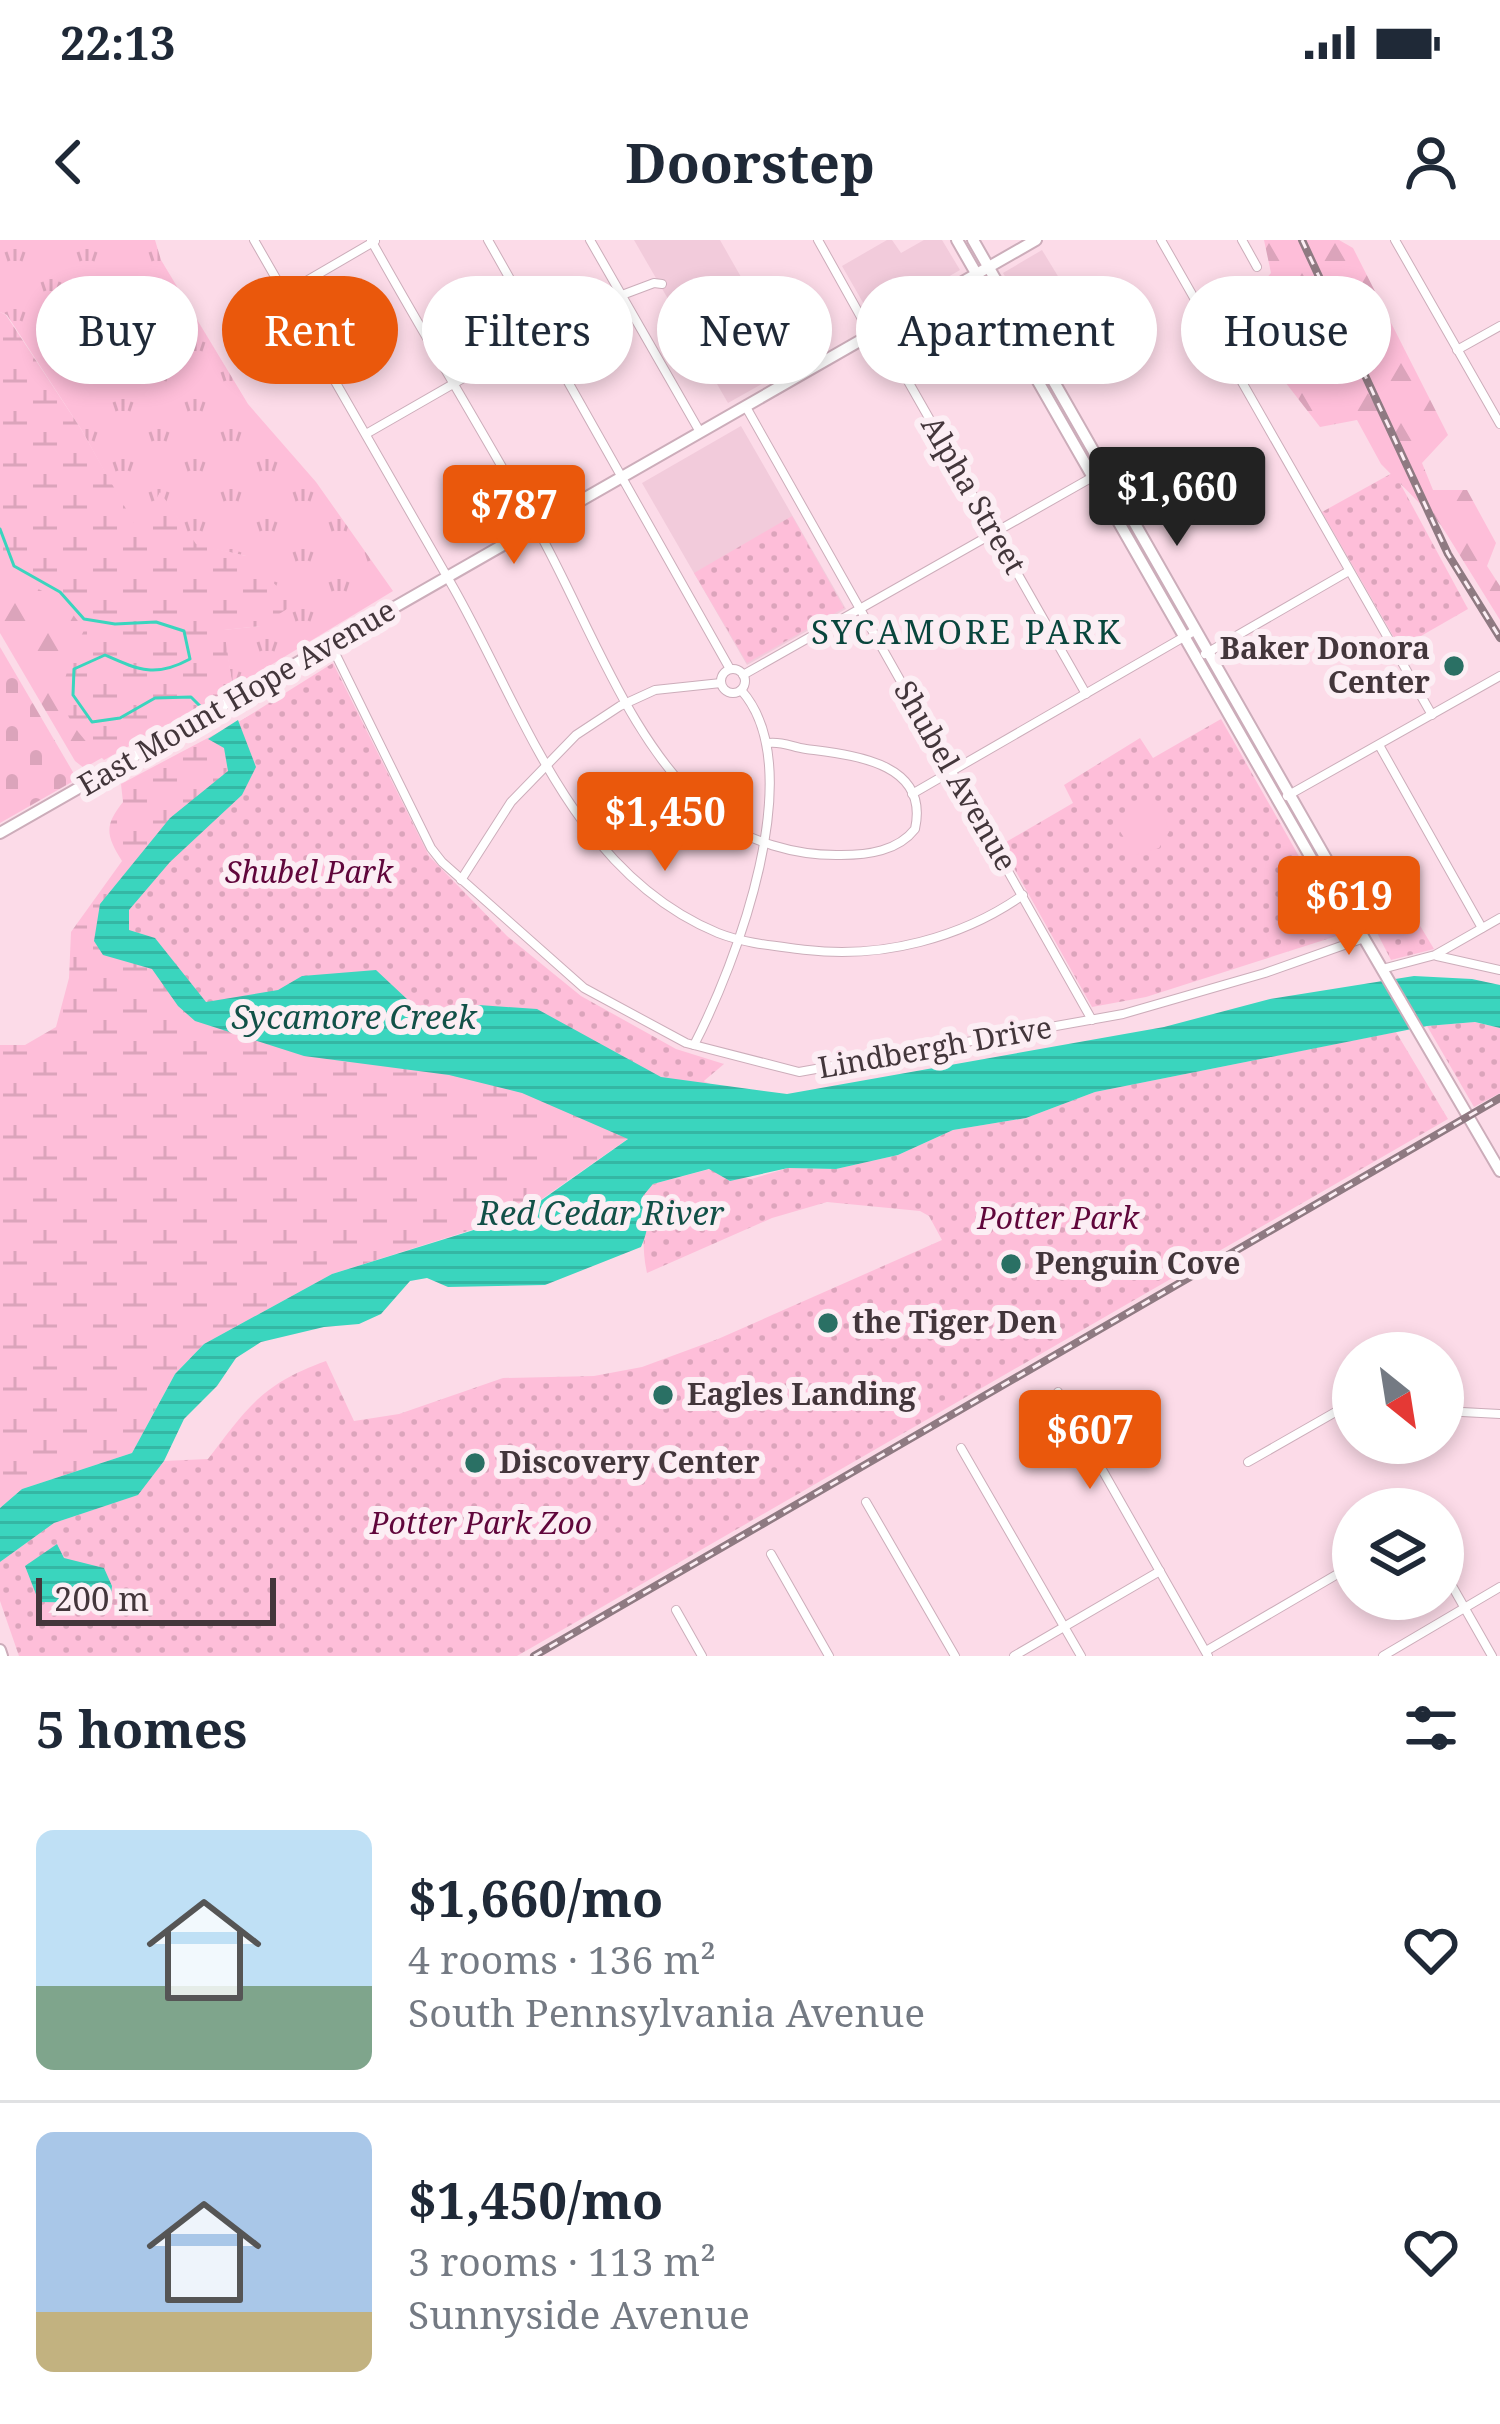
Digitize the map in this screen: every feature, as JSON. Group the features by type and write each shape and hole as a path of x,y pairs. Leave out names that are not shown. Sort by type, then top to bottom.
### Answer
{"street":[{"path":"254,240 274,276"},
{"path":"488,240 509,276"},
{"path":"590,240 611,276"},
{"name":"Alpha Street","path":"818,240 856,308"},
{"path":"957,240 983,271 1284,798 1344,890 1351,916 1500,1171"},
{"path":"973,240 983,271"},
{"name":"East Mount Hope Avenue","path":"974,276 1036,240"},
{"path":"1161,240 1432,715"},
{"path":"1242,240 1257,266"},
{"path":"1395,240 1500,424"},
{"path":"314,276 373,241 422,328"},
{"path":"633,314 701,433"},
{"path":"1457,350 1500,326"},
{"name":"East Mount Hope Avenue","path":"0,833 856,343"},
{"path":"336,384 448,579 544,765 621,865 692,920 741,941 825,952 892,948 951,932 1023,895"},
{"path":"365,434 451,384"},
{"path":"454,384 628,702 689,792 733,829 763,843 833,855 893,847 915,829 917,808 912,794 900,778 868,758 768,743"},
{"path":"571,384 730,669 743,675"},
{"name":"Alpha Street","path":"910,384 1086,694"},
{"name":"Shubel Avenue","path":"746,407 1092,1020"},
{"path":"694,1045 741,941 763,843 768,743 756,710 740,690 743,675 1099,473"},
{"path":"1203,656 1349,571"},
{"path":"912,794 1190,633"},
{"name":"Lindbergh Drive","path":"331,645 431,848 584,988 694,1045 810,1072 1180,1000 1364,938"},
{"path":"730,669 721,683 729,692 740,690"},
{"path":"1284,798 1500,676"},
{"path":"461,880 511,802 576,735 655,689 721,683"},
{"path":"1378,745 1483,928"},
{"path":"1384,973 1435,955 1500,918"},
{"path":"1435,955 1500,970"},
{"path":"1058,1392 1207,1653 1332,1577"},
{"path":"1464,1412 1500,1414"},
{"path":"1248,1462 1332,1414"},
{"path":"962,1448 1081,1656"},
{"path":"866,1502 956,1656"},
{"path":"771,1554 830,1656"},
{"path":"1014,1656 1160,1571"},
{"path":"1383,1656 1500,1587"},
{"path":"1465,1608 1492,1656"},
{"path":"676,1610 702,1656"}],"shaded area":[{"path":"634,240 720,240 740,276 657,276 657,280"},
{"path":"887,240 901,253 924,240 942,240 960,270 950,276 856,276 856,290 842,266"},
{"path":"1042,250 1058,276 1005,276"},
{"path":"717,384 762,384 728,403"},
{"path":"741,426 846,609 747,665 642,483"}],"green space":[{"path":"0,240 155,240 171,276 36,276 36,360 7,315 0,312"},
{"path":"1264,240 1339,240 1353,248 1367,276 1268,276"},
{"path":"0,312 36,361 36,384 51,384 139,532 160,492 196,544 246,556 295,604 260,626 224,630 233,688 104,760 75,727 64,700 68,670 84,630 64,605 0,563"},
{"path":"198,321 222,361 222,384 236,384 316,482 393,591 233,688 223,630 260,626 246,556 196,545 160,493 139,534 52,384 198,384"},
{"path":"1391,323 1448,435 1422,463 1433,490 1467,490 1496,543 1487,566 1500,586 1500,620 1441,525 1381,464 1357,420 1320,427 1287,384 1391,384"},
{"path":"0,387 188,709 84,768 75,761 0,633"},
{"path":"1394,472 1468,609 1400,648 1322,512"},
{"path":"792,516 844,608 747,663 694,573"},
{"path":"0,647 77,779 0,823"},
{"name":"Shubel Park","path":"333,663 429,856 507,936 581,996 676,1049 724,1064 686,1096 429,1027 217,1010 111,937 114,908 250,776 234,725"},
{"path":"319,679 316,858 665,1064 717,1087 629,1138 519,1215 332,1274 204,1344 175,1374 132,1453 22,1489 0,1508 0,1045 25,1045 56,1027 69,978 71,932 122,861 109,831 123,802 121,784"},
{"name":"SYCAMORE PARK","path":"1221,719 1343,934 1146,997 1092,1007 1001,845 1073,803 1064,785 1140,738 1153,758"},
{"path":"1147,800 1163,811 1169,832 1159,848 1135,855 1114,822"},
{"path":"1407,904 1434,949 1391,960 1372,923"},
{"path":"1475,1022 1500,1028 1500,1093 1474,1107 1427,1026"},
{"name":"Potter Park Zoo","path":"1396,1032 1448,1119 517,1656 19,1656 0,1601 0,1562 54,1523 137,1495 164,1461 208,1459 258,1399 304,1370 326,1361 354,1421 399,1414 503,1378 594,1376 642,1367 718,1339 942,1240 929,1216 920,1211 827,1202 772,1218 647,1273 643,1196 653,1184 710,1169 751,1179 788,1168 836,1169 898,1155 953,1130 1026,1118 1095,1092"}],"water":[{"name":"Red Cedar River","path":"238,720 256,767 242,795 170,862 129,910 129,930 155,938 206,1002 278,990 302,976 376,970 424,1015 479,1005 537,1009 661,1077 787,1094 1164,1027 1270,999 1414,976 1500,985 1500,1028 1475,1022 1427,1026 1095,1092 1026,1118 953,1130 898,1155 836,1169 788,1168 730,1181 709,1169 653,1184 643,1196 648,1222 641,1247 545,1285 448,1287 427,1278 410,1281 381,1314 359,1324 261,1342 236,1358 217,1386 184,1419 164,1461 138,1495 54,1523 0,1562 0,1508 22,1489 132,1453 175,1374 204,1344 332,1274 519,1216 628,1139 522,1093 449,1075 304,1056 195,1021 152,969 103,955 94,941 100,904 170,818 228,771 224,748 208,739"},
{"path":"57,1544 64,1558 104,1568 112,1586 110,1603 39,1602 25,1566"}],"waterway":[{"name":"Sycamore Creek","path":"0,529 14,566 60,592 84,619 115,624 156,622 184,631 190,659 178,665 147,670 105,655 74,669 73,695 92,722 120,718 155,698 191,697 205,711"}],"railway":[{"path":"1302,240 1448,554 1500,638"},
{"path":"534,1656 1500,1098"}],"place":[{"name":"Baker Donora Center","path":"1454,666"},
{"name":"Penguin Cove","path":"1011,1264"},
{"name":"the Tiger Den","path":"828,1323"},
{"name":"Eagles Landing","path":"663,1395"},
{"name":"Discovery Center","path":"475,1463"}],"district":[{"name":"SYCAMORE PARK","path":"967,632"}],"park label":[{"name":"Potter Park","path":"1058,1219"}]}
